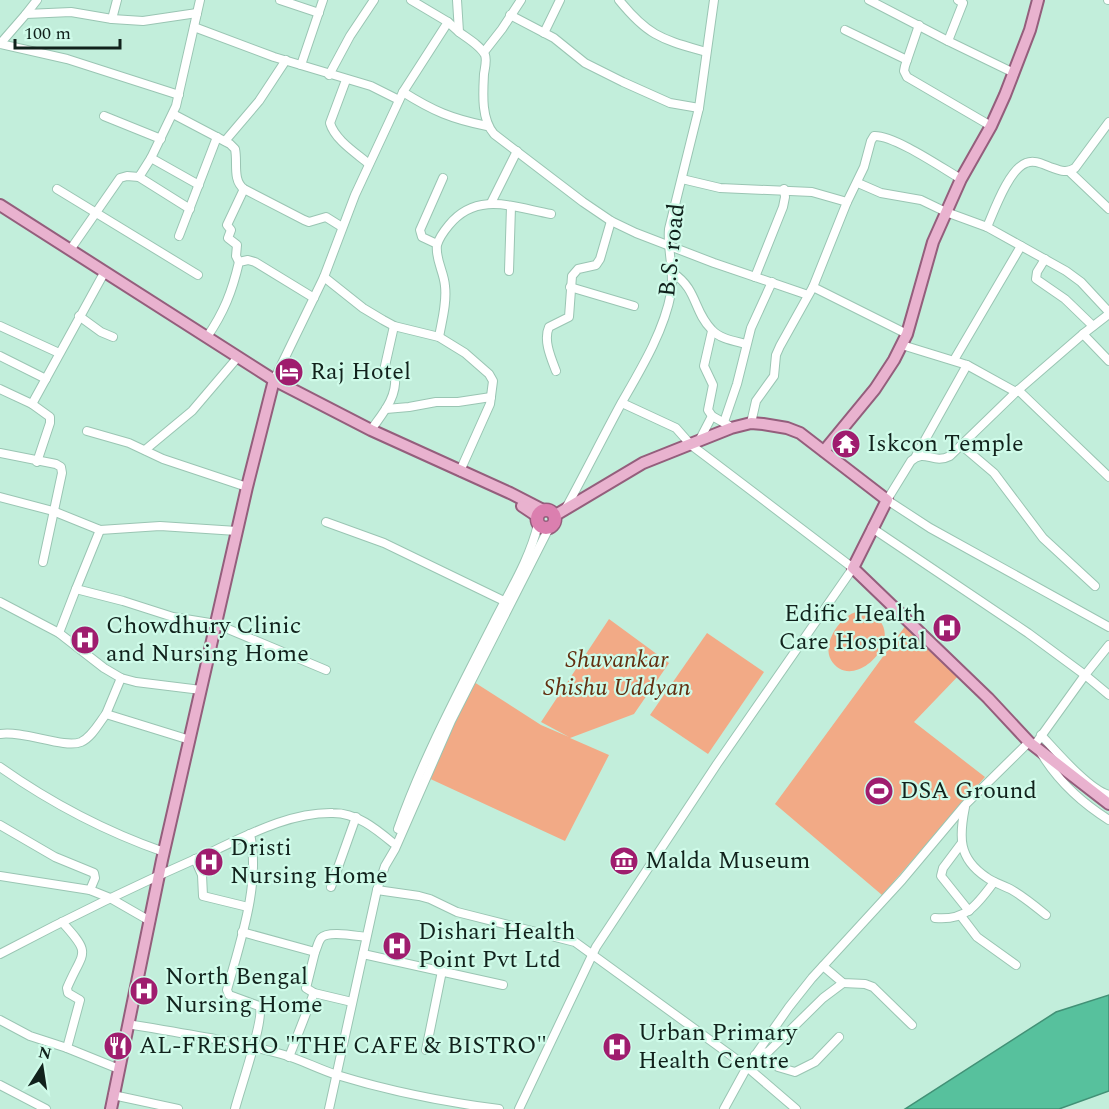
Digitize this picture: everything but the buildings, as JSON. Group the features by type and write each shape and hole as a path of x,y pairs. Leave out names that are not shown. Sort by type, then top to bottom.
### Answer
{"main road":[{"path":"824,451 875,389 902,345 946,212 961,179 991,126 1014,73 1038,0"},
{"path":"0,205 274,380 371,430 506,493 507,496 550,517 658,458 695,443 728,425 751,423 787,428 800,433 887,500 853,568 975,685 1034,746 1109,804"},
{"path":"111,1109 159,874 247,487 274,380"}],"street":[{"path":"37,0 0,44 88,64 179,95"},
{"path":"112,19 117,0"},
{"path":"139,177 151,159 173,114 200,0"},
{"path":"280,0 319,13"},
{"path":"301,65 323,0"},
{"path":"329,75 350,36 374,0"},
{"path":"411,0 448,22 484,52 486,62 483,88 487,126 494,134 583,202 611,221 668,245 808,295"},
{"path":"457,0 459,32"},
{"path":"484,52 521,0"},
{"path":"544,33 560,0"},
{"path":"620,0 634,19 655,35 706,52"},
{"name":"B.S. road","path":"550,517 643,366 671,294 673,273 668,245 669,229 699,108 714,0"},
{"path":"870,0 1014,73"},
{"path":"948,40 962,1"},
{"path":"26,14 71,12 112,19 143,21 197,13"},
{"path":"510,15 566,47 585,63 650,96 670,103 699,108"},
{"path":"274,380 324,277 342,227 399,100 448,22"},
{"path":"920,25 904,71 907,77 991,126"},
{"path":"194,27 329,75 371,86 399,100"},
{"path":"845,30 907,60"},
{"path":"179,236 199,184 221,139 259,101 286,60"},
{"path":"346,80 330,123 339,137 369,164"},
{"path":"403,92 440,113 458,120 487,126"},
{"path":"173,114 221,139 235,149 237,179 239,185 244,189 309,222 326,217 342,227"},
{"path":"104,116 161,139"},
{"path":"987,227 1007,186 1022,164 1037,162 1062,171 1069,171 1075,168 1107,128"},
{"path":"751,423 756,401 774,376 776,355 813,287 858,183 874,136 881,135 961,179"},
{"path":"491,203 517,151"},
{"path":"151,159 199,184"},
{"path":"1069,171 1109,209"},
{"path":"70,250 120,178 139,177 190,209"},
{"path":"437,244 422,237 420,230 443,178"},
{"path":"682,179 720,188 812,192 848,202"},
{"path":"858,183 881,194 921,200 987,227 1081,282 1109,313 1017,391 950,456 942,460 925,455 916,456"},
{"path":"57,189 198,275"},
{"path":"207,337 220,318 232,293 239,262 236,256 237,245 228,238 231,230 227,225 244,189"},
{"path":"755,277 783,207 784,189"},
{"path":"439,336 445,305 445,286 437,255 437,244 442,233 457,216 477,204 491,203 551,214"},
{"path":"509,271 512,207"},
{"path":"556,371 547,332 549,327 569,317 570,287 574,272 596,265 600,259 611,221"},
{"path":"954,360 1021,246"},
{"path":"1045,259 1037,272 1036,279 1065,299 1093,326"},
{"path":"239,262 248,260 255,262 314,298"},
{"path":"32,404 104,273"},
{"path":"673,273 687,283 712,331 722,337 746,344"},
{"path":"324,277 363,308 394,326 439,336 465,353 489,374 493,381 492,397 460,471"},
{"path":"712,331 704,366 713,385 708,410 712,416 728,425 746,344 758,309 772,282"},
{"path":"570,287 634,306"},
{"path":"813,287 907,334"},
{"path":"79,316 101,332 114,337"},
{"path":"0,326 59,353"},
{"path":"371,430 386,409 394,390 396,380 385,369 394,326"},
{"path":"1083,334 1109,361"},
{"path":"902,345 967,365 1017,391 1109,477"},
{"path":"0,356 46,379"},
{"path":"146,450 205,398 238,357"},
{"path":"967,365 916,456 910,461 887,500 930,528 1109,627"},
{"path":"0,389 32,404 50,417 38,462"},
{"path":"386,409 492,397"},
{"path":"519,1109 592,955 717,764 853,568 676,428 622,403"},
{"path":"695,443 712,416"},
{"path":"87,431 120,440 190,469 247,487"},
{"path":"962,445 994,473 1043,538 1095,586"},
{"path":"0,453 56,464 61,467 62,473 52,511 43,562"},
{"path":"0,497 52,511 100,530 160,526 237,531"},
{"path":"392,853 393,843 422,768 535,536 550,517"},
{"path":"329,1109 377,890 451,721 550,517"},
{"path":"326,522 384,543 504,601"},
{"path":"872,528 993,609 1109,695"},
{"path":"59,633 100,530"},
{"path":"76,589 173,617 216,624 326,670"},
{"path":"0,602 59,633 104,668 121,678 201,690"},
{"path":"724,1109 747,1067 758,1055 789,1007 823,966 902,880 965,805 1034,746 1109,645"},
{"path":"0,734 29,735 66,743 79,743 89,736 106,714 121,678"},
{"path":"106,714 190,740"},
{"path":"1041,735 1080,774 1109,795"},
{"path":"1034,746 1069,789 1109,820"},
{"path":"0,767 66,810 164,852"},
{"path":"965,805 961,844 975,868 994,882 1012,890 1046,915"},
{"path":"0,954 159,874 285,820 310,813 336,813 356,818 375,828 393,843"},
{"path":"331,887 356,818"},
{"path":"0,825 55,857 94,873 95,878 90,890"},
{"path":"235,1109 254,1047 262,1009 227,993 254,872 254,851 250,834"},
{"path":"961,844 941,876 969,911"},
{"path":"195,859 202,875 202,896 248,907"},
{"path":"0,876 90,890 110,898 150,921"},
{"path":"935,918 961,916 983,897 994,882"},
{"path":"377,890 419,896 457,912 575,942 747,1067 796,1109"},
{"path":"961,916 977,937 1016,965"},
{"path":"62,922 80,942 83,954 67,988 68,993 80,1000 67,1048"},
{"path":"242,932 315,952"},
{"path":"352,1002 314,993 306,986 320,939 333,933 366,937"},
{"path":"363,954 503,985"},
{"path":"823,966 843,983 865,984 873,987 912,1025"},
{"path":"426,1050 442,971"},
{"path":"758,1055 768,1052 824,998 843,983"},
{"path":"289,1057 314,993"},
{"path":"0,1020 38,1039 119,1069"},
{"path":"128,1024 254,1047 337,1074 446,1102 498,1109"},
{"path":"758,1055 778,1067 795,1072 815,1062 839,1037"},
{"path":"0,1085 46,1109"},
{"path":"113,1095 178,1109"}],"green space":[{"path":"866,611 880,621 885,633 883,645 876,657 865,666 853,671 841,669 831,660 829,654 832,635 848,616"},
{"name":"Shuvankar Shishu Uddyan","path":"609,619 669,663 634,714 570,738 609,755 565,841 424,776 474,682 541,725 569,737 541,722"},
{"name":"DSA Ground","path":"909,621 962,672 914,722 985,777 882,895 775,804"},
{"path":"707,633 764,672 708,754 650,715"}],"shaded area":[{"path":"1109,995 1109,1091 1059,1109 905,1109 1056,1012"}],"place":[{"name":"Raj Hotel","path":"289,372"},
{"name":"Iskcon Temple","path":"846,444"},
{"name":"Edific Health Care Hospital","path":"947,628"},
{"name":"Chowdhury Clinic and Nursing Home","path":"85,640"},
{"name":"DSA Ground","path":"879,791"},
{"name":"Malda Museum","path":"624,861"},
{"name":"Dristi Nursing Home","path":"209,862"},
{"name":"Dishari Health Point Pvt Ltd","path":"397,946"},
{"name":"North Bengal Nursing Home","path":"144,991"},
{"name":"AL-FRESHO \"THE CAFE & BISTRO\"","path":"118,1046"},
{"name":"Urban Primary Health Centre","path":"617,1047"}]}
